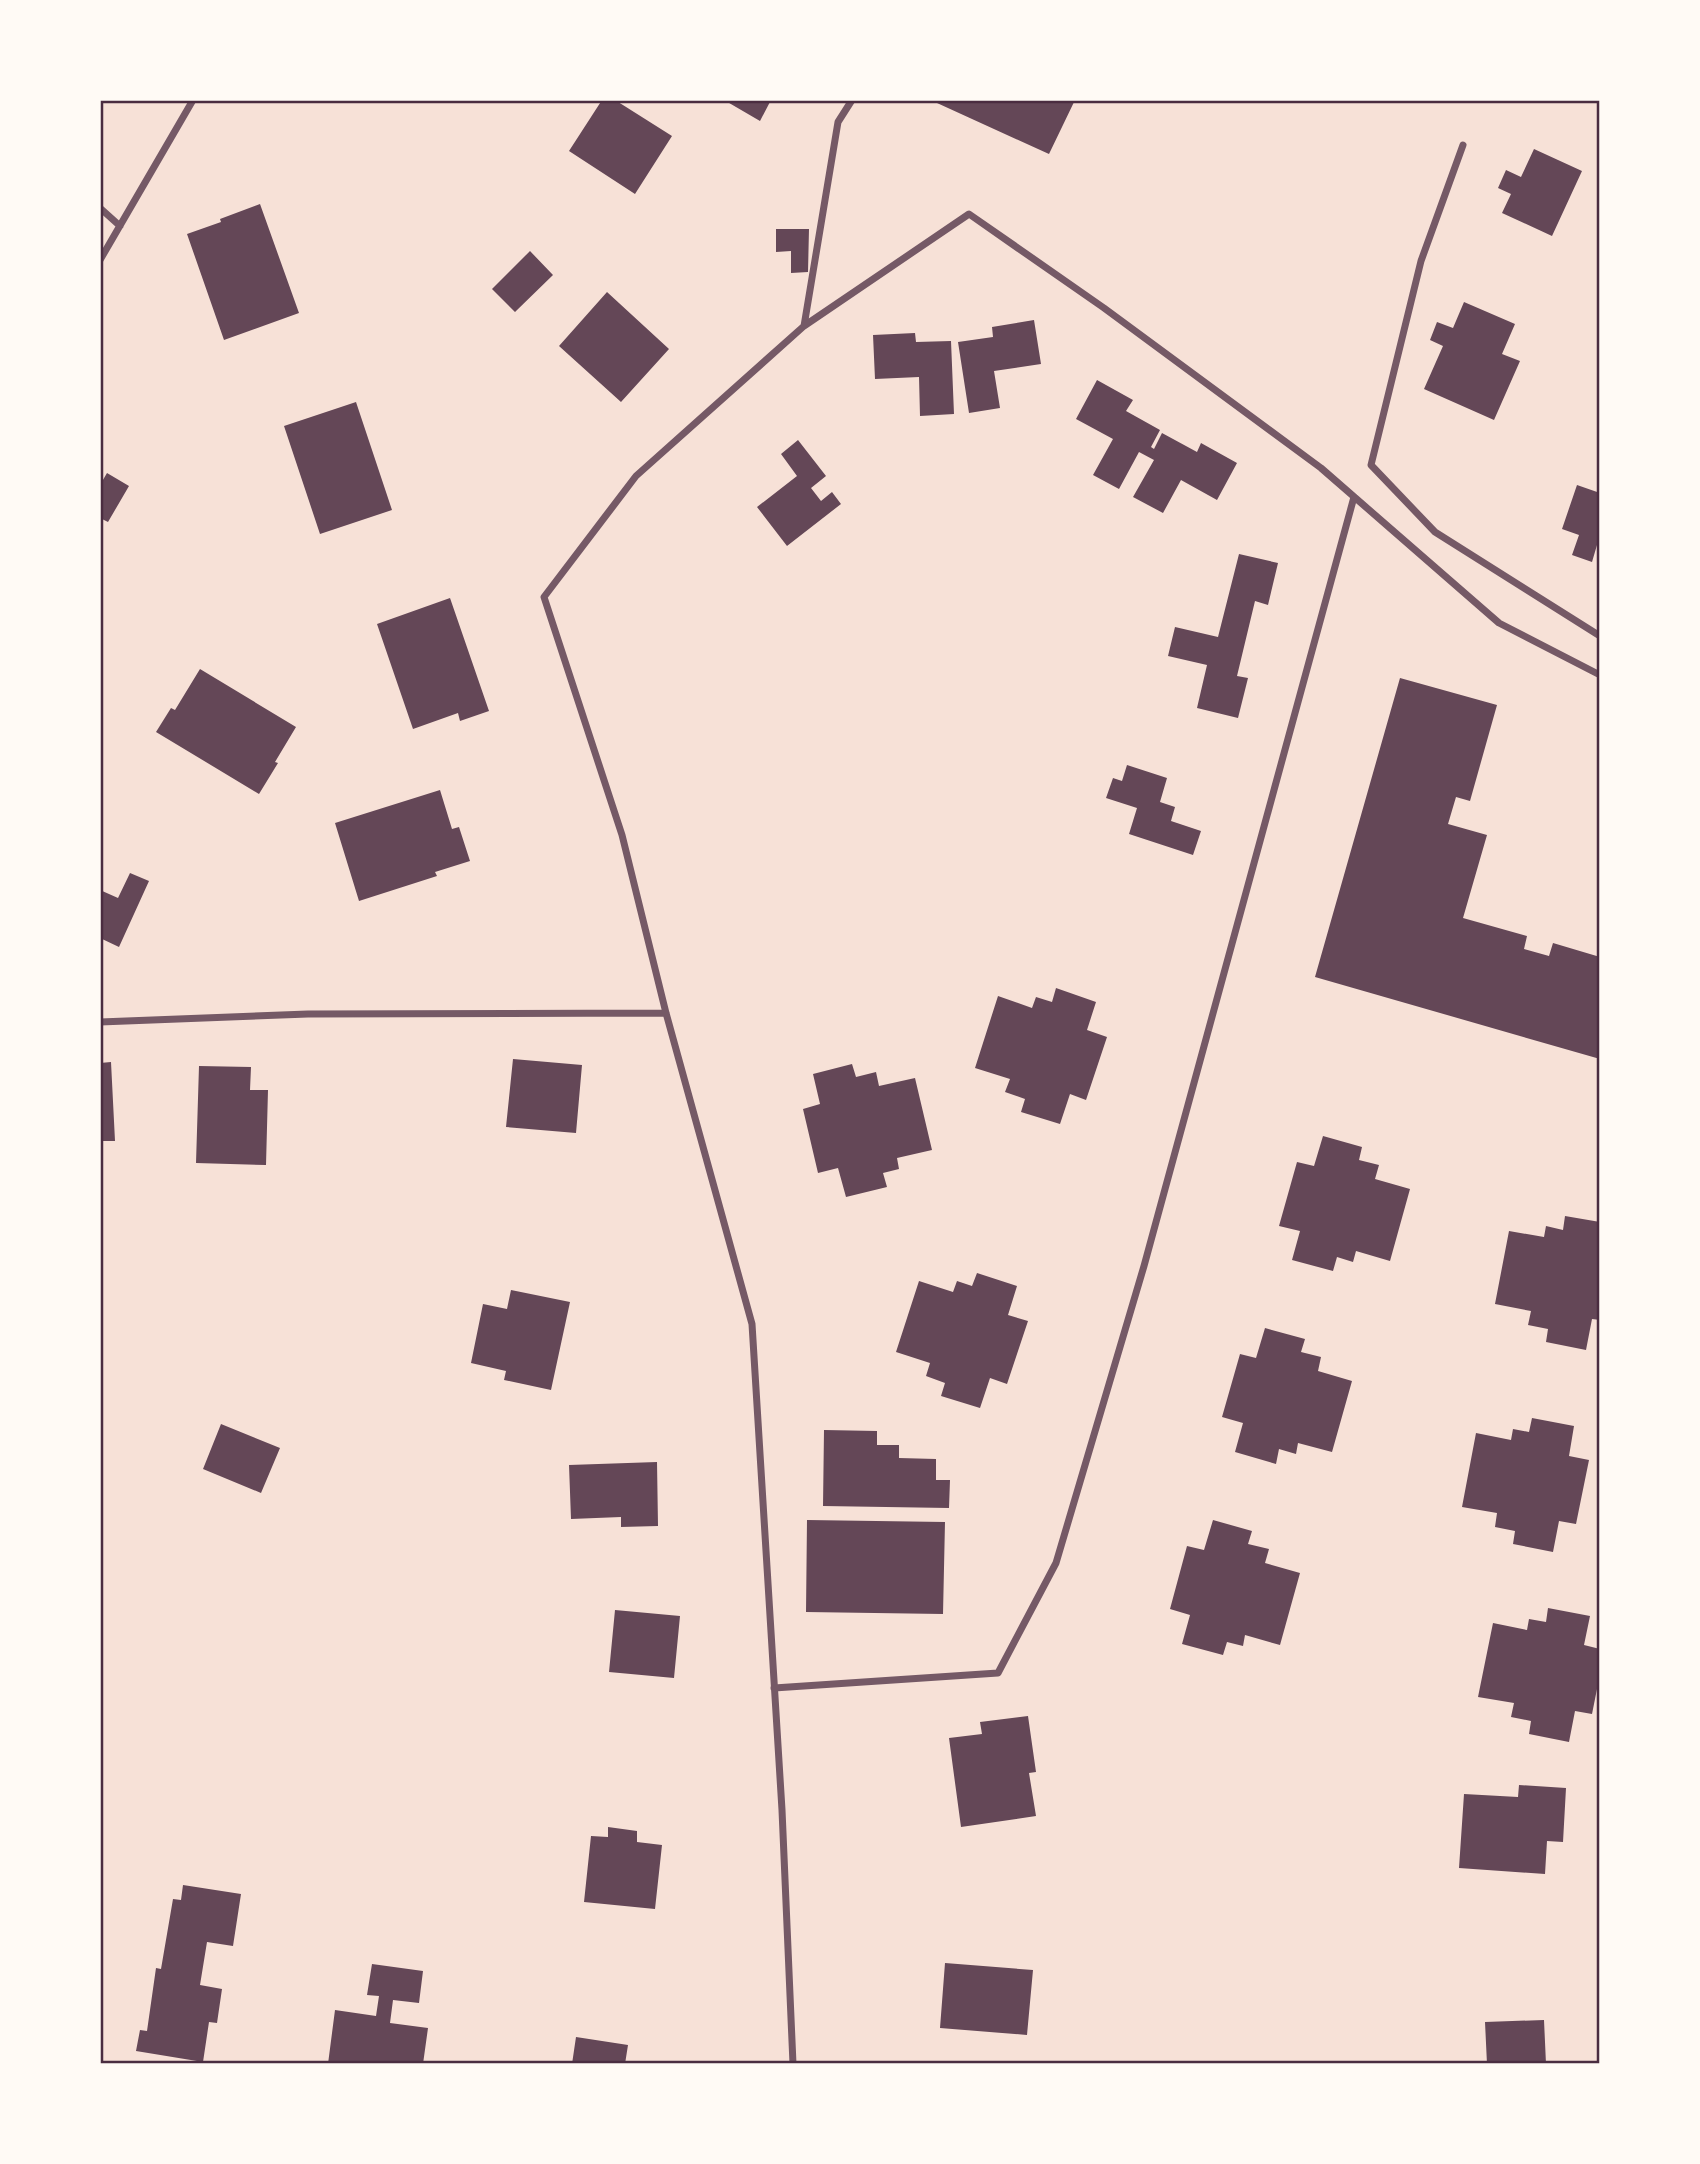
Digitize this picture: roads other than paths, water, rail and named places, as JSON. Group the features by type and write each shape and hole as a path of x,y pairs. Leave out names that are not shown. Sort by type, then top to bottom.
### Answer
{"street":[{"path":"100,260 193,100"},
{"path":"804,326 838,122 852,100"},
{"path":"1462,145 1422,261 1371,465 1435,532 1600,636"},
{"path":"100,208 120,226"},
{"path":"793,2064 752,1324 666,1013 622,835 544,597 636,476 804,326 969,214 1104,308 1321,468 1499,623 1600,675"},
{"path":"774,1688 998,1673 1056,1563 1144,1266 1354,497"},
{"path":"100,1022 308,1014 666,1013"}]}
